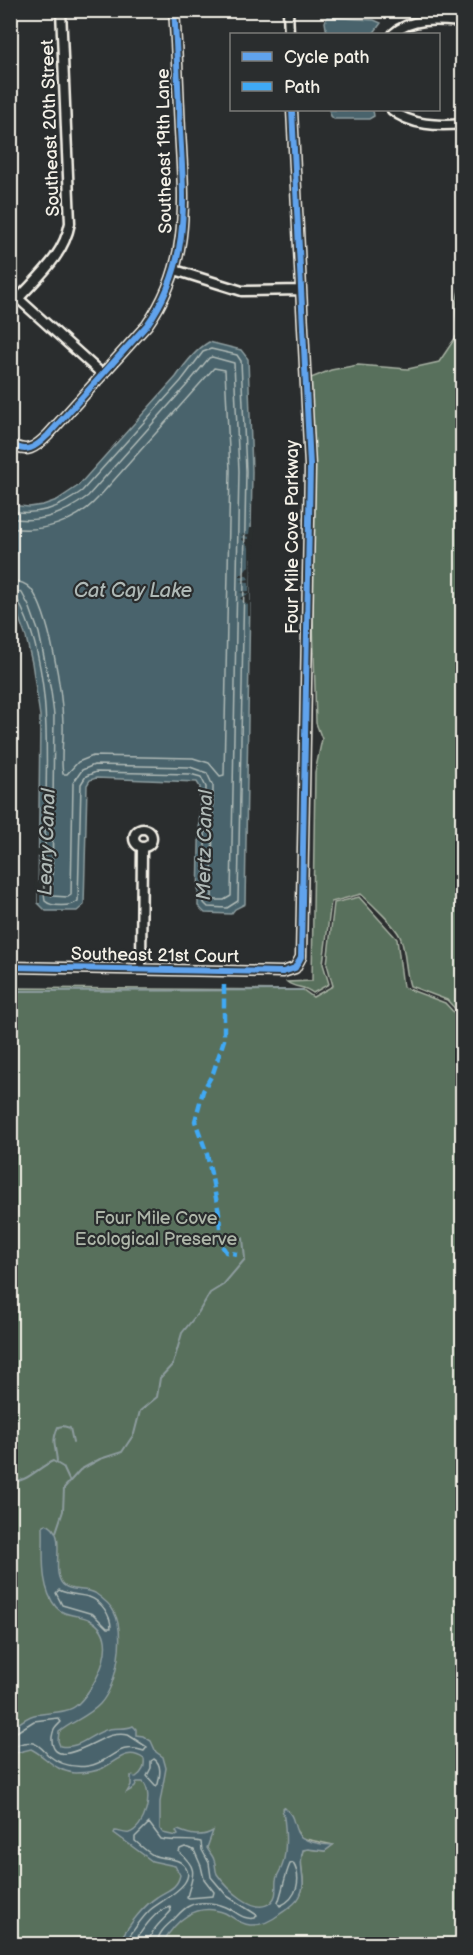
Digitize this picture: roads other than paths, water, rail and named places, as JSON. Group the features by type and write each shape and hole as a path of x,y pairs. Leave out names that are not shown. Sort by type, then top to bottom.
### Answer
{"street":[{"name":"Southeast 20th Street","path":"19,298 56,257 67,238 70,223 61,10"},
{"name":"Southeast 19th Lane","path":"10,443 26,450 34,448 43,440 155,314 175,270 181,244 184,205 174,10"},
{"path":"288,10 289,33"},
{"path":"394,33 402,27 416,22 462,22"},
{"name":"Four Mile Cove Parkway","path":"292,111 309,479 301,952 297,964"},
{"path":"393,111 418,123 462,124"},
{"path":"175,270 242,291 301,290"},
{"path":"10,291 102,374"},
{"path":"141,969 142,848"},
{"name":"Southeast 21st Court","path":"10,967 284,972 292,970 297,964"}],"water":[{"path":"327,17 374,20 381,23 374,33 327,33 325,22"},
{"path":"329,111 373,111 374,116 369,119 334,119"},
{"name":"Cat Cay Lake","path":"209,342 241,350 248,359 252,471 245,904 231,914 205,913 198,906 200,787 197,782 96,778 90,780 87,785 84,905 77,911 46,911 38,903 40,716 26,637 11,597 10,505 29,507 43,505 57,500 78,486 191,358"},
{"path":"46,1524 53,1528 56,1534 58,1575 61,1582 68,1588 91,1591 103,1599 114,1612 119,1633 118,1660 106,1696 85,1716 59,1732 60,1746 74,1746 103,1731 133,1726 136,1729 136,1735 151,1741 156,1752 163,1757 166,1768 160,1802 160,1829 163,1833 176,1836 178,1830 196,1835 213,1831 207,1848 213,1858 217,1874 234,1893 257,1906 264,1906 275,1897 276,1880 285,1851 282,1809 284,1807 292,1816 299,1835 313,1842 333,1845 325,1851 303,1850 301,1862 303,1884 300,1896 273,1919 262,1924 250,1925 214,1910 196,1911 180,1921 162,1944 117,1944 140,1912 174,1886 180,1875 175,1866 152,1861 114,1833 115,1831 129,1833 135,1830 143,1818 148,1794 143,1782 137,1782 134,1788 127,1792 131,1785 131,1776 136,1777 142,1771 144,1759 132,1754 122,1756 100,1769 75,1773 56,1767 31,1749 11,1754 11,1729 31,1716 63,1711 78,1704 99,1674 105,1649 104,1638 99,1628 86,1618 59,1610 51,1599 44,1569 43,1527"}],"waterway":[{"path":"10,991 303,990"},
{"path":"56,1532 63,1511 64,1488 80,1470 100,1459 122,1452 134,1434 140,1411 157,1397 160,1378 173,1364 182,1333 210,1293 223,1285 245,1259 243,1238"},
{"path":"57,1462 54,1441 58,1427 70,1428 73,1442"},
{"path":"10,1482 22,1480 53,1461 63,1467 69,1480"}],"water label":[{"name":"Leary Canal","path":"46,842"},
{"name":"Mertz Canal","path":"204,845"}],"park label":[{"name":"Four Mile Cove Ecological Preserve","path":"156,1228"}]}
